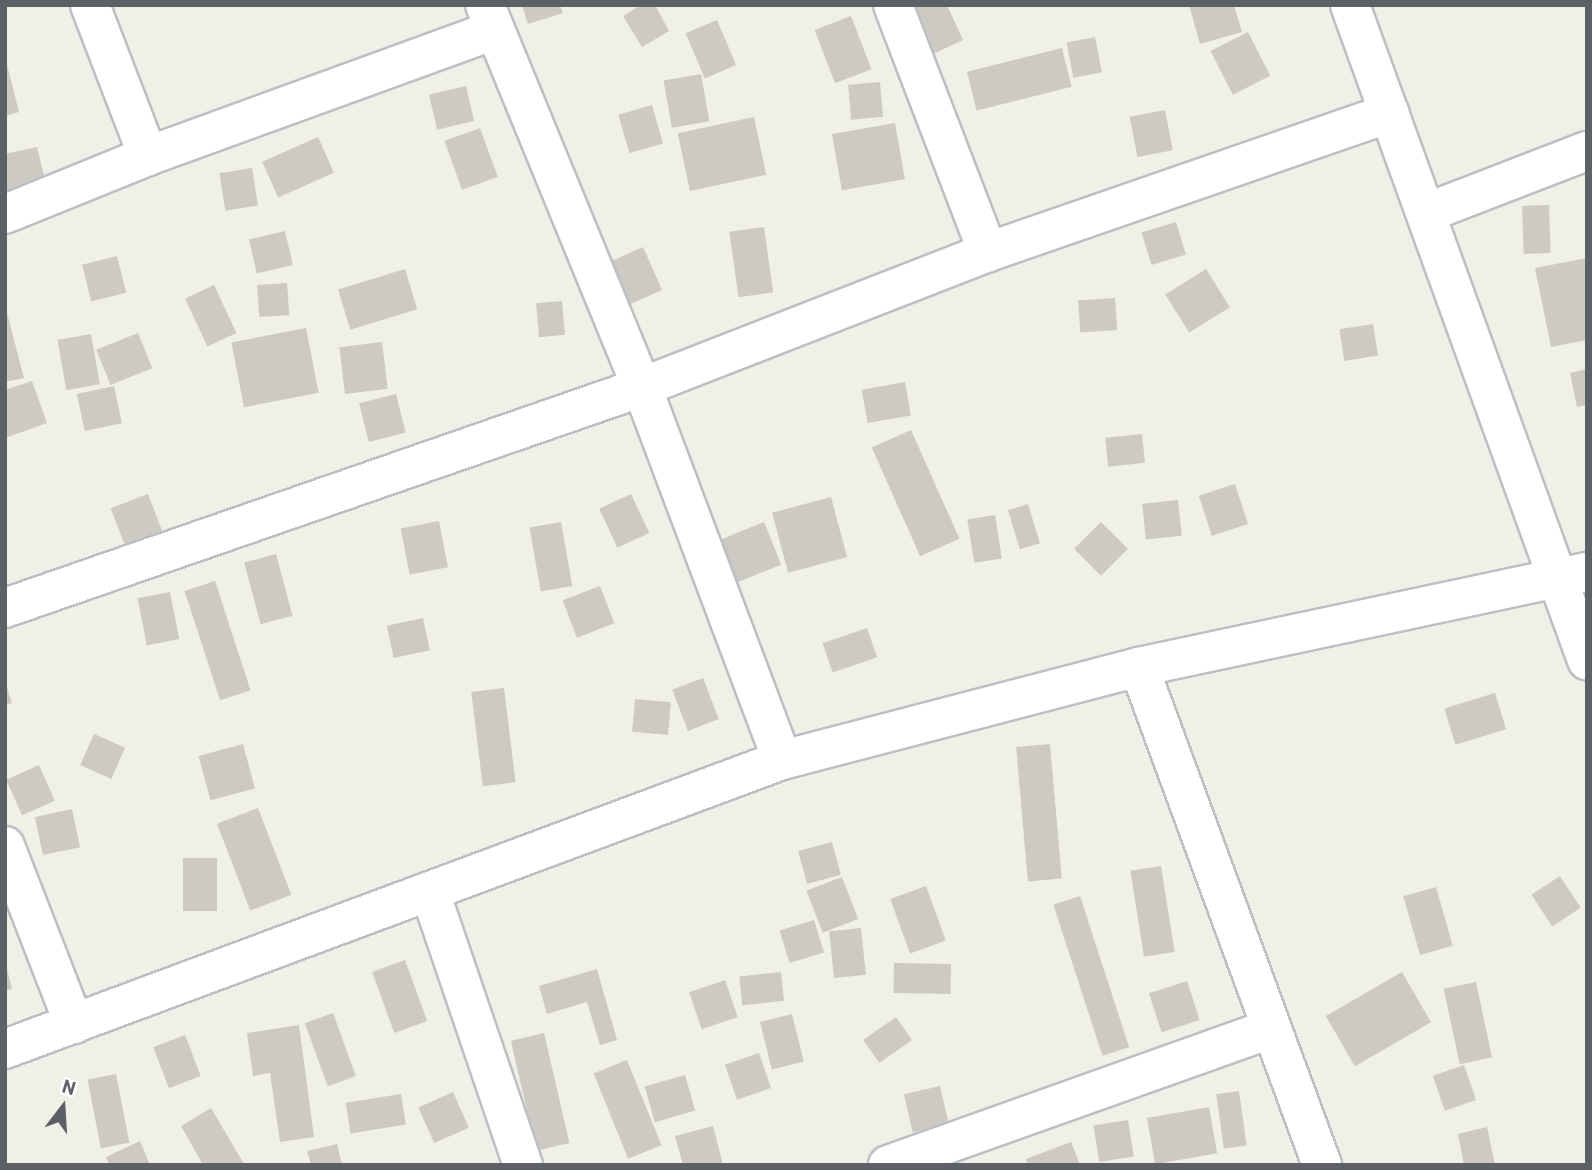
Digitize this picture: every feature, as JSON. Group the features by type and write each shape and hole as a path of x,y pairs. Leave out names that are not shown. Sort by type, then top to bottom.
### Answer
{"street":[{"path":"89,5 148,156"},
{"path":"893,5 988,252"},
{"path":"1350,5 1426,213 1572,575 1587,660"},
{"path":"5,214 490,18 642,387 782,760"},
{"path":"5,608 642,387 988,252 1390,113"},
{"path":"1426,213 1587,151"},
{"path":"5,1049 782,760 1139,667 1572,575"},
{"path":"1139,667 1269,1029 1322,1165"},
{"path":"5,846 74,1024"},
{"path":"430,891 523,1165"},
{"path":"888,1165 1269,1029"}],"building":[{"path":"522,5 560,5 563,13 528,24"},
{"path":"641,5 655,5 669,31 642,47 623,16"},
{"path":"910,5 947,5 963,40 933,54"},
{"path":"1189,5 1234,5 1242,32 1200,44"},
{"path":"851,16 871,69 835,83 815,30"},
{"path":"717,20 736,65 705,78 686,33"},
{"path":"1248,32 1270,76 1233,95 1211,51"},
{"path":"1095,37 1102,72 1073,78 1067,43"},
{"path":"1062,48 1072,87 977,111 967,72"},
{"path":"5,62 19,112 5,116"},
{"path":"701,74 709,121 672,128 664,81"},
{"path":"880,82 883,117 851,120 848,85"},
{"path":"466,86 474,121 437,130 429,95"},
{"path":"652,105 663,143 629,153 618,115"},
{"path":"1165,110 1173,150 1137,157 1130,117"},
{"path":"754,117 766,175 690,191 678,133"},
{"path":"895,123 905,179 842,190 832,134"},
{"path":"480,128 498,177 462,190 444,141"},
{"path":"318,137 334,173 278,197 262,162"},
{"path":"37,147 46,184 5,193 5,154"},
{"path":"252,168 258,206 225,211 219,173"},
{"path":"1549,205 1551,253 1524,254 1522,206"},
{"path":"1176,222 1186,255 1152,265 1142,233"},
{"path":"764,227 773,292 739,297 729,232"},
{"path":"285,231 293,265 257,273 249,239"},
{"path":"643,247 662,290 630,304 611,261"},
{"path":"117,256 126,293 91,302 82,265"},
{"path":"1587,258 1587,340 1551,347 1535,268"},
{"path":"405,269 417,309 350,330 338,289"},
{"path":"1206,269 1230,307 1189,333 1165,294"},
{"path":"287,283 289,315 259,317 257,285"},
{"path":"214,285 236,333 207,347 185,299"},
{"path":"1115,298 1117,330 1080,333 1078,301"},
{"path":"562,301 565,335 539,337 536,303"},
{"path":"5,305 24,378 5,382"},
{"path":"1373,324 1378,356 1344,361 1339,329"},
{"path":"306,328 319,393 244,407 231,343"},
{"path":"138,333 152,368 111,385 96,350"},
{"path":"91,334 100,384 66,390 58,340"},
{"path":"382,342 388,389 345,394 339,347"},
{"path":"1587,369 1587,405 1577,407 1570,373"},
{"path":"32,381 47,423 5,438 5,390"},
{"path":"905,382 911,415 868,423 862,390"},
{"path":"114,386 122,423 85,431 77,394"},
{"path":"396,394 406,433 369,442 359,403"},
{"path":"911,430 959,539 920,556 872,447"},
{"path":"1142,434 1145,463 1108,467 1105,438"},
{"path":"1235,484 1248,524 1212,536 1199,496"},
{"path":"148,494 163,533 126,548 111,508"},
{"path":"631,494 649,533 617,548 599,509"},
{"path":"831,497 847,557 788,573 772,513"},
{"path":"1178,500 1182,536 1146,540 1142,504"},
{"path":"1028,504 1040,543 1020,549 1008,510"},
{"path":"995,515 1002,558 974,563 967,519"},
{"path":"439,521 448,567 410,575 401,528"},
{"path":"561,522 572,586 541,592 529,528"},
{"path":"764,522 781,565 729,586 712,543"},
{"path":"1101,522 1128,549 1101,576 1074,549"},
{"path":"276,554 293,616 261,624 244,563"},
{"path":"215,581 251,690 220,700 185,591"},
{"path":"600,586 614,623 577,638 563,600"},
{"path":"170,592 179,639 147,645 138,598"},
{"path":"423,618 430,650 394,658 387,626"},
{"path":"867,628 877,657 833,673 823,643"},
{"path":"703,678 719,719 688,731 672,690"},
{"path":"5,681 12,703 5,705"},
{"path":"504,688 516,782 483,786 471,692"},
{"path":"1495,693 1506,729 1455,745 1444,708"},
{"path":"635,699 671,702 668,735 632,732"},
{"path":"94,734 125,748 111,779 80,765"},
{"path":"243,744 255,788 210,800 199,756"},
{"path":"1050,744 1062,878 1028,881 1016,747"},
{"path":"39,765 55,801 22,815 6,780"},
{"path":"258,808 291,895 250,911 217,824"},
{"path":"72,809 80,847 43,855 35,817"},
{"path":"832,842 841,875 807,884 798,851"},
{"path":"183,858 217,858 217,911 183,911"},
{"path":"1161,866 1175,952 1144,957 1130,871"},
{"path":"1560,876 1581,908 1552,926 1531,895"},
{"path":"842,877 858,919 823,933 807,891"},
{"path":"926,886 946,941 910,953 890,899"},
{"path":"1436,887 1453,946 1420,955 1403,896"},
{"path":"1080,896 1129,1047 1103,1056 1053,905"},
{"path":"814,920 824,953 790,963 780,931"},
{"path":"861,928 866,975 834,978 829,931"},
{"path":"405,960 427,1021 394,1033 372,972"},
{"path":"5,961 12,989 5,991"},
{"path":"894,963 951,964 950,994 893,993"},
{"path":"597,969 617,1040 600,1045 587,1002 547,1014 539,986"},
{"path":"781,972 784,1001 742,1005 739,976"},
{"path":"1402,972 1431,1022 1355,1066 1326,1016"},
{"path":"725,980 738,1017 702,1029 689,992"},
{"path":"1187,981 1200,1020 1162,1032 1149,993"},
{"path":"1476,982 1492,1057 1460,1064 1444,989"},
{"path":"333,1013 356,1076 328,1086 305,1023"},
{"path":"792,1014 804,1062 772,1070 760,1022"},
{"path":"896,1017 912,1040 879,1063 863,1040"},
{"path":"299,1025 314,1137 280,1142 270,1073 253,1076 247,1033"},
{"path":"544,1033 569,1143 536,1151 511,1041"},
{"path":"185,1035 201,1076 169,1088 153,1047"},
{"path":"759,1053 771,1088 737,1100 725,1065"},
{"path":"627,1060 661,1145 628,1159 594,1073"},
{"path":"1464,1065 1476,1100 1445,1111 1433,1076"},
{"path":"116,1074 129,1143 101,1148 88,1080"},
{"path":"685,1075 695,1111 655,1122 645,1087"},
{"path":"940,1086 949,1124 913,1132 904,1094"},
{"path":"1239,1091 1247,1145 1224,1149 1216,1094"},
{"path":"453,1092 469,1128 434,1143 418,1107"},
{"path":"401,1094 406,1125 351,1133 346,1103"},
{"path":"1209,1107 1217,1153 1155,1164 1147,1118"},
{"path":"211,1108 244,1164 203,1165 181,1126"},
{"path":"1128,1120 1134,1157 1099,1162 1093,1125"},
{"path":"713,1126 723,1165 683,1165 675,1136"},
{"path":"1487,1127 1495,1165 1464,1165 1458,1134"},
{"path":"140,1141 150,1165 109,1165 106,1157"},
{"path":"1071,1142 1080,1165 1028,1165 1026,1159"},
{"path":"337,1144 342,1165 311,1165 307,1151"}]}
